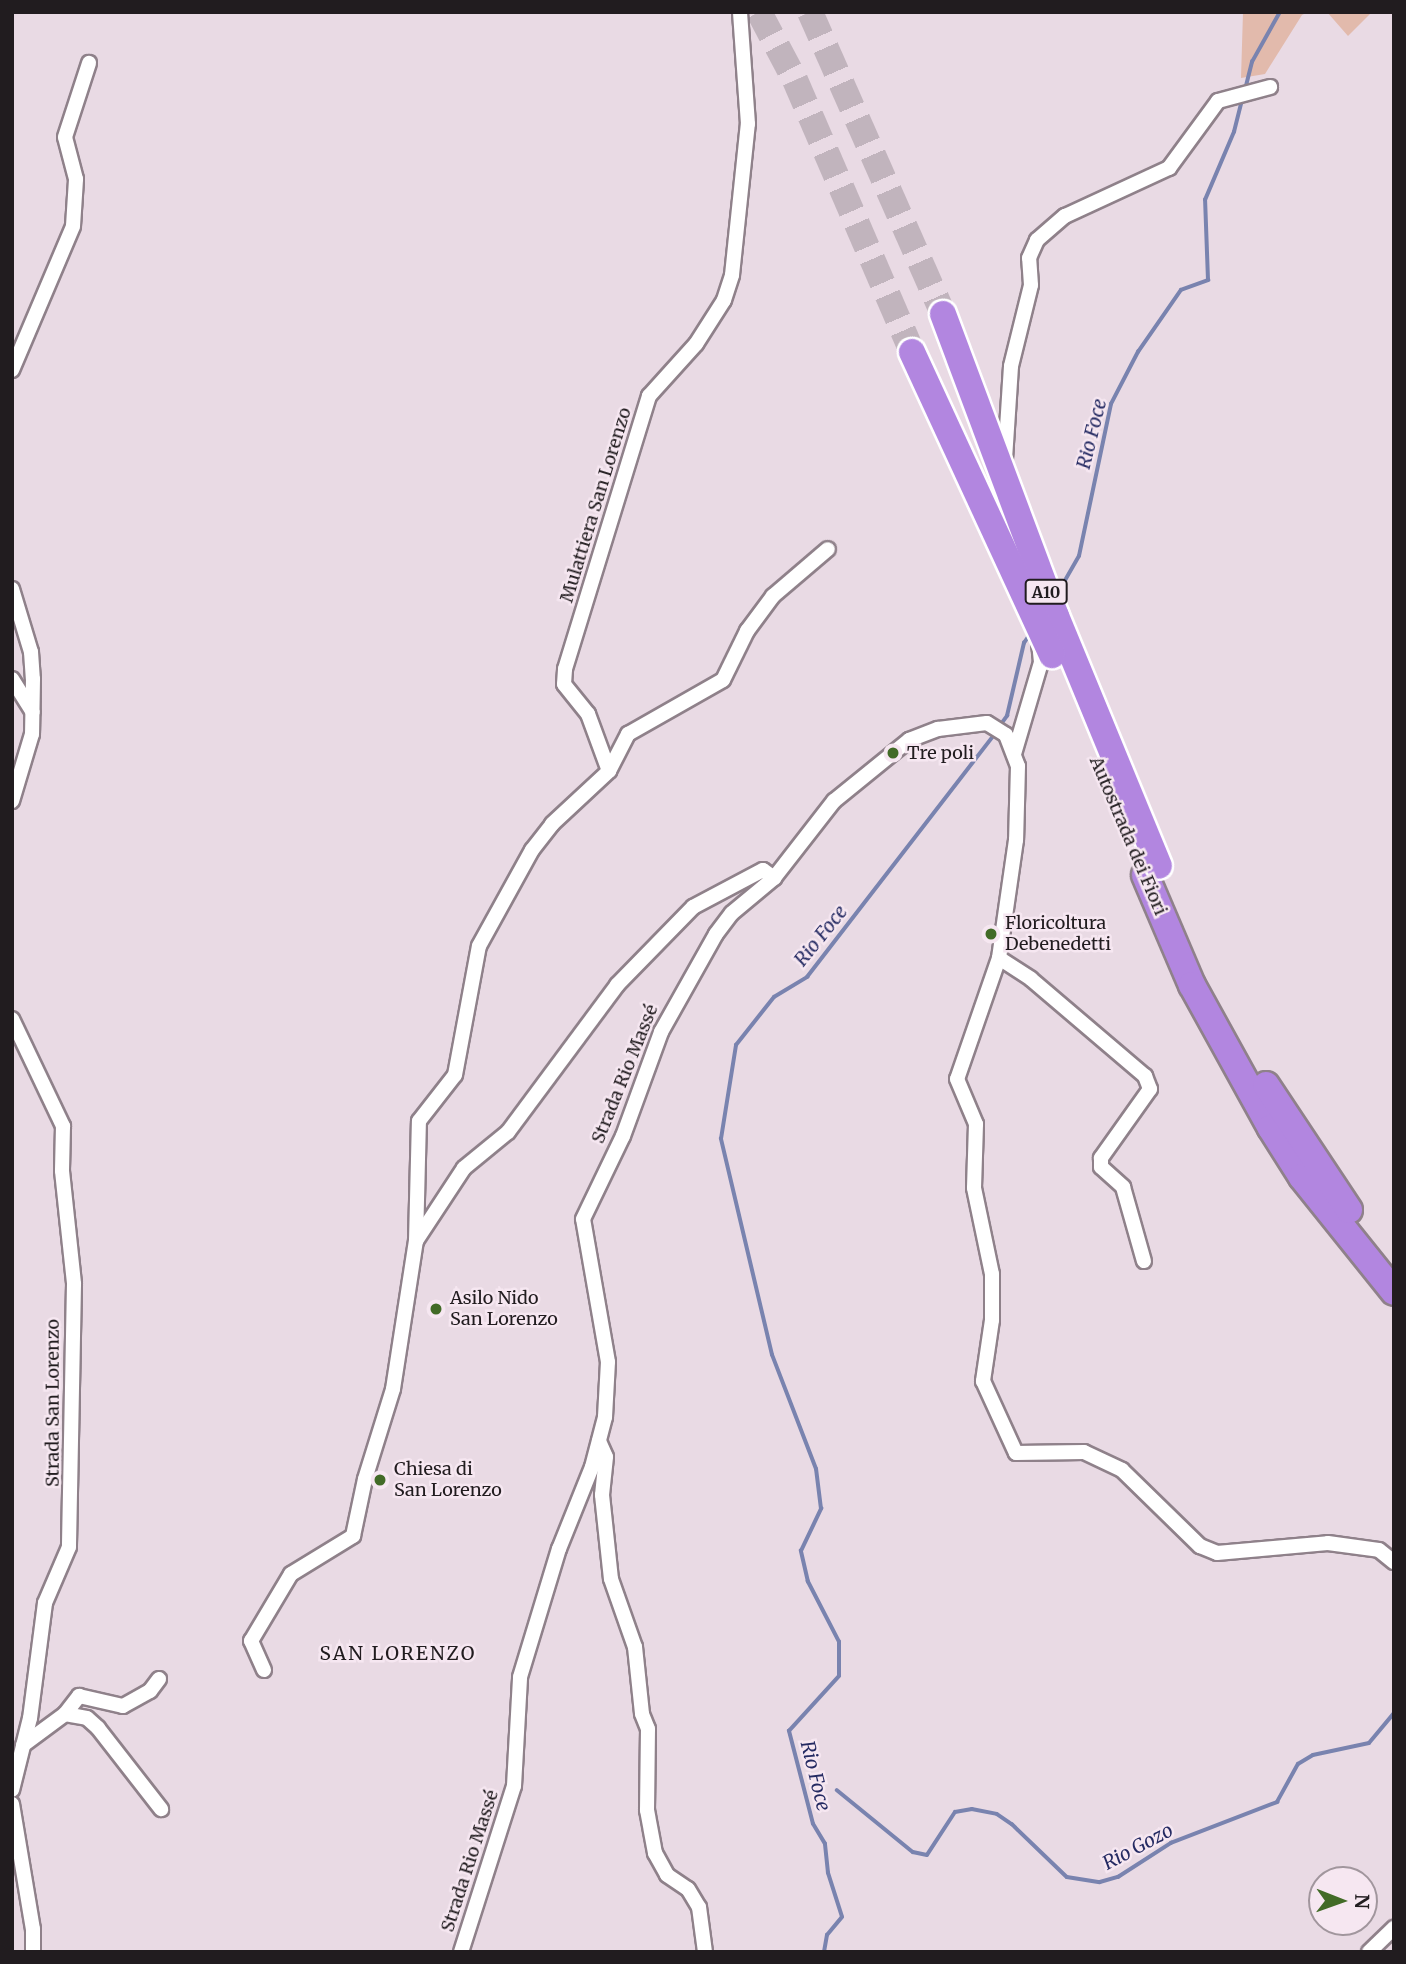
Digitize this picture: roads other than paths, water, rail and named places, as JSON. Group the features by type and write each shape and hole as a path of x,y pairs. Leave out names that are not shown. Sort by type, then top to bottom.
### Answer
{"highway":[{"name":"Autostrada dei Fiori","path":"943,314 1152,871 1192,985 1264,1117 1302,1177 1394,1292"},
{"name":"Autostrada dei Fiori","path":"912,352 1152,871 1228,1018 1268,1090 1343,1201 1394,1267"}],"street":[{"name":"Mulattiera San Lorenzo","path":"609,771 587,714 564,684 565,669 649,396 696,344 724,300 732,275 748,124 740,12"},
{"path":"12,370 73,226 76,179 65,137 89,63"},
{"path":"1014,754 1042,651 1014,594 1007,548 1005,426 1011,366 1031,285 1029,258 1037,240 1065,216 1169,168 1218,101 1270,87"},
{"path":"264,1670 251,1641 291,1574 353,1536 365,1479 393,1389 416,1241 419,1121 454,1075 479,946 532,850 552,824 609,771 628,734 723,680 747,631 773,596 828,549"},
{"path":"12,589 32,652 33,712 29,751 12,801"},
{"path":"12,679 33,712"},
{"name":"Strada Rio Massé","path":"461,1952 514,1786 520,1676 599,1441 610,1388 583,1219 623,1136 650,1057 679,996 732,913 774,878 834,802 909,740 938,729 987,723 1006,735 1014,754 1016,840 999,958 957,1079 976,1124 974,1188 992,1274 992,1321 983,1381 1016,1454 1084,1452 1122,1470 1200,1546 1217,1553 1328,1543 1379,1550 1394,1562"},
{"path":"416,1241 464,1168 508,1132 551,1081 617,985 693,907 762,870 774,878"},
{"path":"999,958 1031,979 1145,1076 1150,1088 1101,1158 1101,1167 1123,1187 1144,1261"},
{"name":"Strada San Lorenzo","path":"12,1020 63,1126 62,1171 74,1283 69,1547 46,1603 23,1745 12,1790"},
{"path":"599,1441 606,1457 601,1495 611,1579 635,1647 642,1714 648,1729 647,1810 653,1842 667,1875 688,1889 699,1907 705,1952"},
{"path":"23,1745 65,1714 79,1696 123,1706 150,1691 159,1679"},
{"path":"65,1714 88,1718 161,1809"},
{"path":"12,1804 33,1929 33,1952"},
{"path":"1369,1952 1394,1928"}],"waterway":[{"name":"Rio Foce","path":"1245,90 1252,62 1280,12"},
{"name":"Rio Foce","path":"1059,591 1079,556 1111,404 1138,352 1181,290 1208,280 1205,200 1234,132 1243,97"},
{"name":"Rio Foce","path":"999,727 1007,716 1024,643 1031,633"},
{"name":"Rio Foce","path":"824,1952 827,1935 842,1917 828,1873 825,1844 813,1824 789,1731 839,1676 839,1642 808,1582 801,1551 821,1509 816,1469 772,1355 721,1139 736,1045 774,997 807,977 995,734"},
{"name":"Rio Gozo","path":"837,1790 913,1852 927,1855 955,1812 972,1809 997,1814 1012,1824 1067,1877 1100,1882 1118,1877 1171,1843 1277,1802 1298,1764 1313,1755 1369,1743 1394,1713"}],"tunnel":[{"path":"759,12 795,80 912,352"},
{"path":"810,12 943,314"}],"place":[{"name":"Tre poli","path":"893,753"},
{"name":"Floricoltura Debenedetti","path":"991,934"},
{"name":"Asilo Nido San Lorenzo","path":"436,1309"},
{"name":"Chiesa di San Lorenzo","path":"380,1480"}],"district":[{"name":"SAN LORENZO","path":"398,1654"}]}
